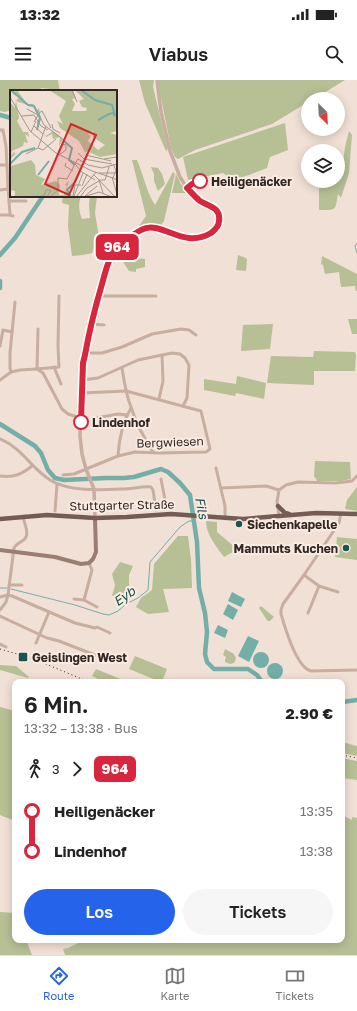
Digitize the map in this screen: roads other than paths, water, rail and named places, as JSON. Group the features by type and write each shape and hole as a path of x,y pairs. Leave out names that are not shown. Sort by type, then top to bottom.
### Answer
{"main road":[{"path":"278,506 291,515"},
{"name":"Stuttgarter Straße","path":"0,519 47,515 94,518 164,514 243,519 316,513 357,514"},
{"path":"0,550 55,557 81,564 89,563 94,559 96,552 94,518"}],"street":[{"path":"94,518 94,489 87,474 82,454 80,436 82,380 85,353 98,296 107,266 112,255 121,243 144,229 154,228 181,237 197,238 214,230 218,225 219,220 219,215 215,209 199,200 187,188 180,177 170,151 161,112 157,80"},
{"path":"0,216 12,215 9,202 9,176 6,146 1,130"},
{"path":"0,142 5,141"},
{"path":"0,165 7,165"},
{"path":"0,190 8,189"},
{"path":"9,202 26,201"},
{"path":"0,380 11,372 20,370 59,367 59,296"},
{"path":"98,296 156,296"},
{"path":"11,372 10,353 15,302"},
{"path":"92,324 104,325"},
{"path":"37,369 38,329"},
{"path":"85,353 102,353 122,347 152,334 181,329 189,330 196,335"},
{"path":"0,346 3,330 12,332"},
{"path":"82,380 98,378 138,360 172,353 180,354 188,361 189,365 187,398 183,406 126,391 82,393"},
{"path":"158,399 163,380 162,355"},
{"path":"54,367 61,384"},
{"path":"122,368 131,408 144,437 153,452"},
{"path":"37,369 43,373 62,410 68,414 81,418"},
{"name":"Bergwiesen","path":"63,474 74,474 118,456 134,452 206,452 210,450 201,411 183,406"},
{"path":"118,456 120,436 131,408"},
{"path":"96,418 118,414 127,415"},
{"path":"0,439 18,450 32,466 57,484 72,488 94,489 151,487 153,490 156,509 166,505 161,479"},
{"path":"0,476 6,477 16,475 24,472 32,466"},
{"path":"216,468 221,488 225,518"},
{"path":"279,516 277,502 279,490 286,485 298,482 336,483 352,481 357,476"},
{"path":"55,511 57,484"},
{"path":"221,488 266,486 279,490"},
{"path":"341,513 339,523 283,604 281,610 292,647 305,668 311,671 357,670"},
{"path":"0,610 6,602 8,594 16,545 27,537 23,517"},
{"path":"84,600 92,570 89,563"},
{"path":"304,575 319,586 338,592"},
{"path":"9,586 22,585"},
{"path":"308,613 319,586"},
{"path":"0,598 8,594"},
{"path":"8,594 75,623 95,628 97,627 110,632"},
{"path":"74,599 84,600 97,607"},
{"path":"36,643 49,612"},
{"path":"0,616 39,635 100,657"},
{"path":"0,644 6,647"}],"water":[{"path":"232,592 245,599 241,607 228,601"},
{"path":"228,604 238,610 233,620 223,614"},
{"path":"218,625 228,630 225,638 214,633"},
{"path":"248,636 259,641 249,662 238,656"},
{"path":"261,652 267,654 269,660 267,666 261,668 255,666 253,660 255,654"},
{"path":"275,663 281,665 283,671 281,677 275,679 269,677 267,671 269,665"}],"waterway":[{"name":"Fils","path":"0,115 10,118"},
{"name":"Fils","path":"0,255 15,238 42,197"},
{"path":"357,243 355,246 357,253"},
{"name":"Fils","path":"0,281 0,288"},
{"name":"Fils","path":"0,424 35,446 41,453 48,470 55,478 64,480 124,478 134,477 161,469 168,472 180,483 190,495 197,542 199,588 205,613 207,632 205,654 207,662 214,669 248,669 257,675 260,679"},
{"name":"Eyb","path":"11,589 109,615 118,611 148,590 150,562 180,527 189,521 194,521"},
{"name":"Eyb","path":"0,588 7,588"},
{"name":"Fils","path":"345,702 357,700"}],"railway":[{"path":"0,649 34,659 82,679"},
{"path":"345,756 357,758"}],"place":[{"name":"Heiligenäcker","path":"200,181"},
{"name":"Lindenhof","path":"81,422"},
{"name":"Siechenkapelle","path":"239,524"},
{"name":"Mammuts Kuchen","path":"346,548"},
{"name":"Geislingen West","path":"23,657"}]}
